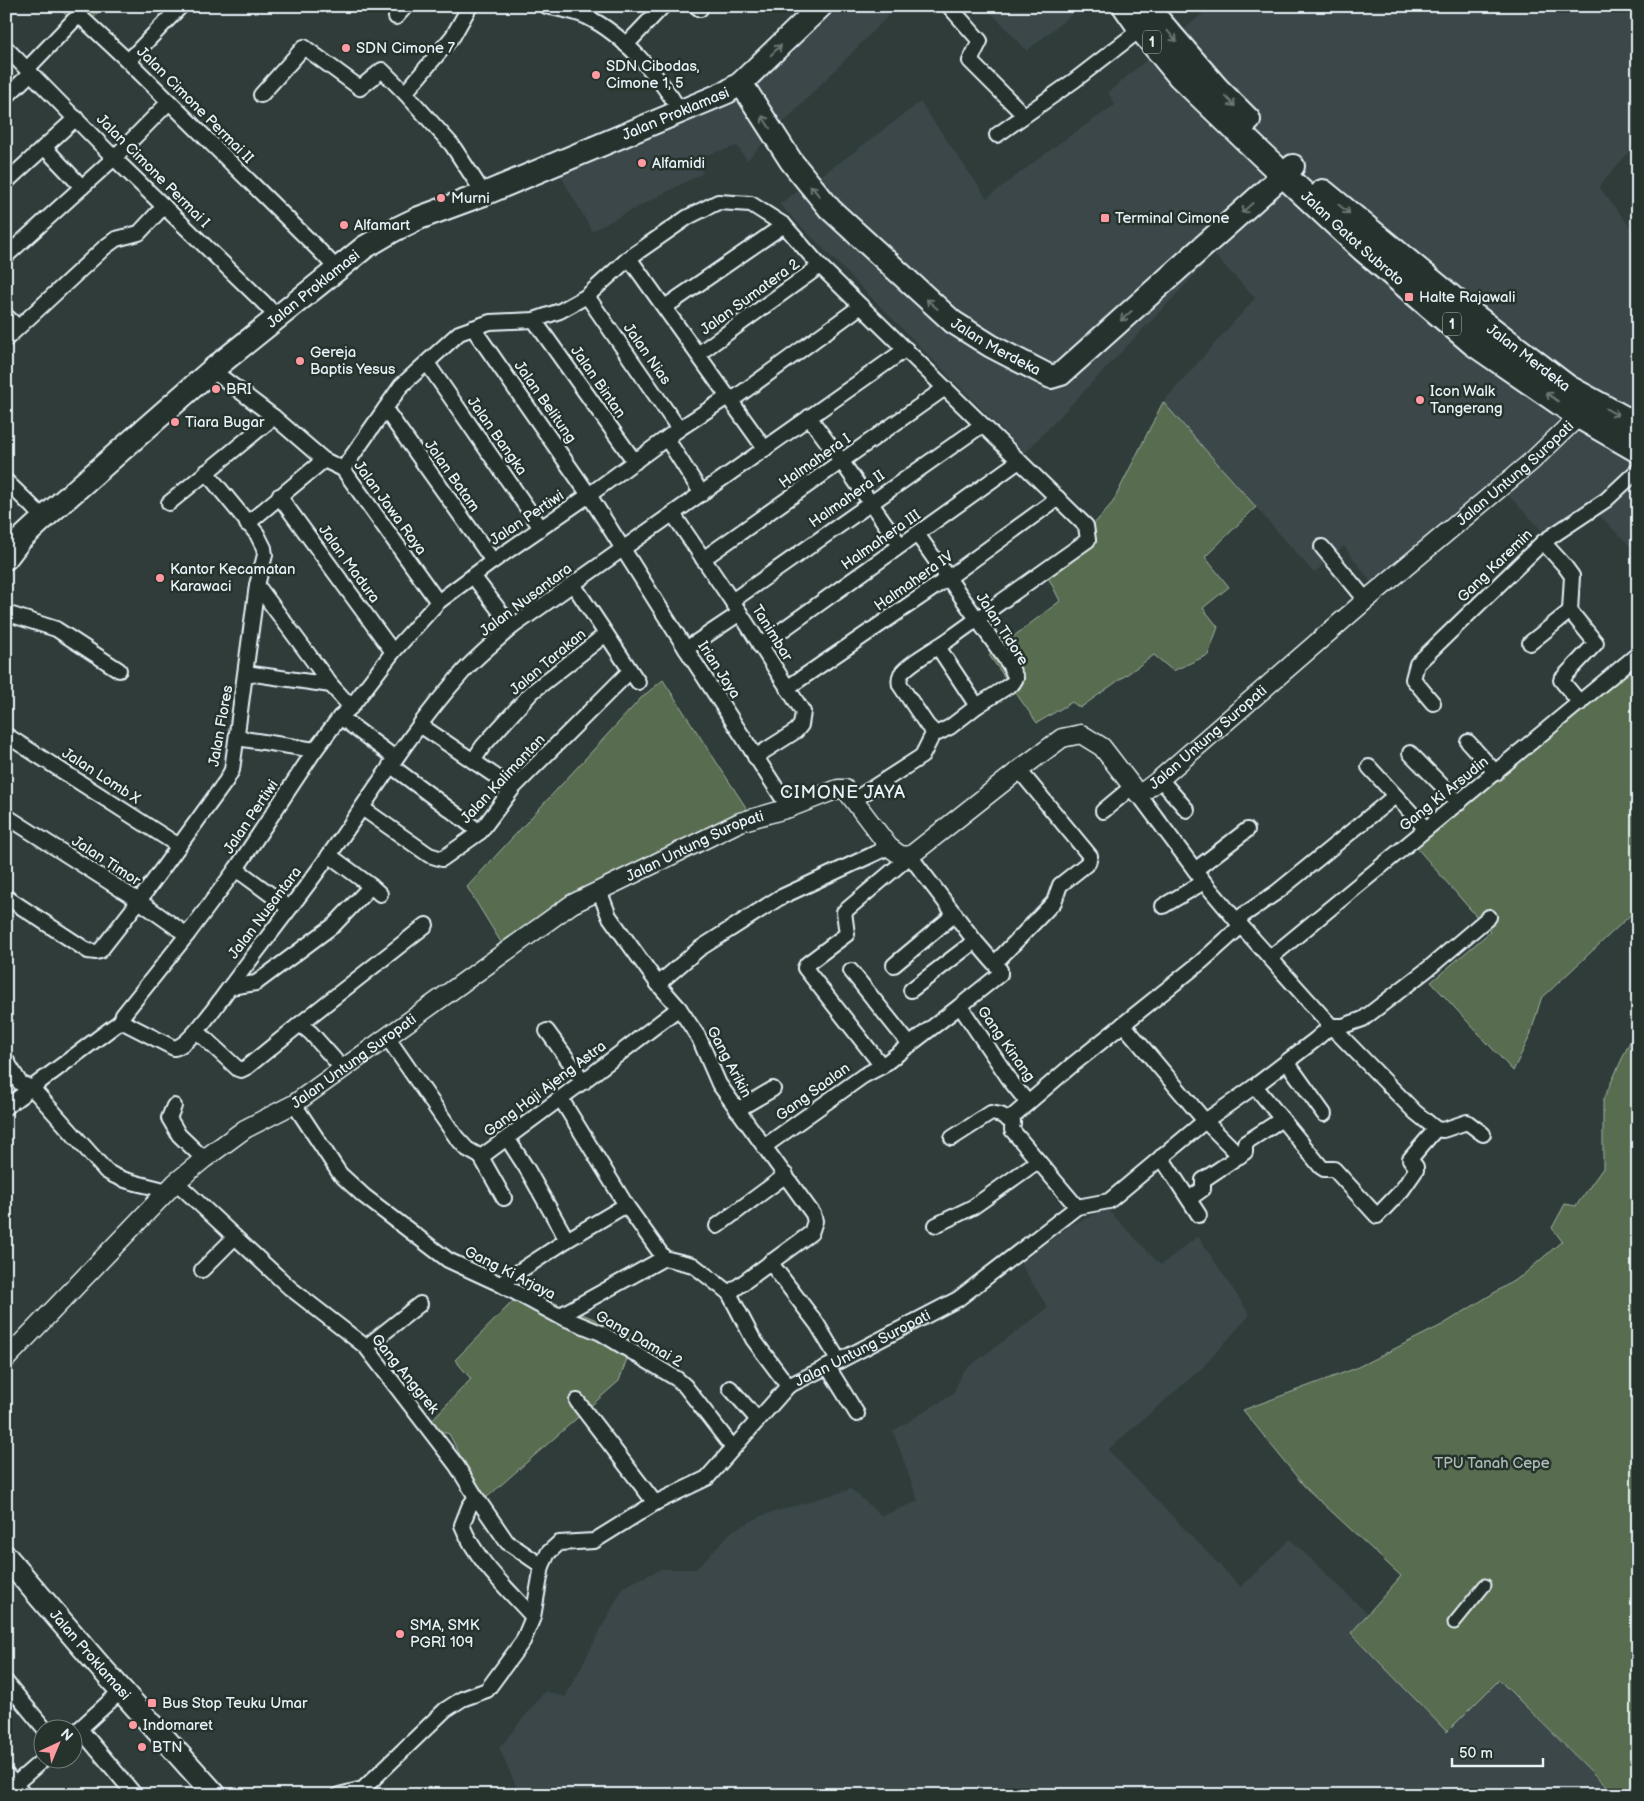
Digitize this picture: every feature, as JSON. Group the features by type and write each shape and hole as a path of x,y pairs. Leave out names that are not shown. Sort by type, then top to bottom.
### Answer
{"highway":[{"name":"Jalan Gatot Subroto","path":"1125,6 1141,29 1180,76 1289,171 1363,249 1473,343 1579,416 1638,450"},
{"name":"Jalan Merdeka","path":"1148,6 1154,16 1289,171 1567,387 1638,426"}],"main road":[{"name":"Jalan Proklamasi","path":"6,558 19,541 44,518 212,370 366,247 419,218 484,194 680,111 711,100 741,83 822,6"},
{"name":"Jalan Merdeka","path":"741,83 791,161 830,209 953,322 991,346 1051,377 1061,374 1289,171"},
{"name":"Jalan Proklamasi","path":"6,1558 215,1795"}],"street":[{"path":"405,93 452,36 470,6"},
{"path":"546,6 584,16 606,27 626,45 668,90 680,111"},
{"path":"626,45 663,6"},
{"path":"949,6 980,41 970,61 1024,115"},
{"path":"128,62 176,8"},
{"name":"Jalan Cimone Permai II","path":"29,71 74,20 78,18 83,19 318,248 338,270"},
{"path":"997,135 1075,80 1141,29"},
{"path":"261,95 304,46 360,88 382,70 452,145 484,194"},
{"name":"Jalan Cimone Permai I","path":"6,48 114,158 277,317"},
{"path":"6,97 29,71"},
{"path":"6,256 114,158 169,102"},
{"path":"6,182 76,118"},
{"path":"44,147 82,187"},
{"path":"343,469 401,386 459,334 490,322 534,320 560,311 587,296 629,258 688,217 718,202 751,204 784,225 820,266 1086,526 1088,540 907,668 900,675 900,685 927,725 934,732 922,756 854,800"},
{"path":"6,339 106,247 116,240 139,233 164,206"},
{"path":"665,307 784,225"},
{"path":"629,258 765,449"},
{"name":"Jalan Sumatera 2","path":"698,354 820,266"},
{"name":"Jalan Nias","path":"587,296 679,430"},
{"name":"Jalan Pertiwi","path":"121,1022 123,1015 187,935 236,868 315,750 393,652 438,602 679,430 730,398 861,306"},
{"path":"6,316 18,327"},
{"name":"Jalan Bintan","path":"534,320 635,462"},
{"name":"Jalan Belitung","path":"473,328 590,495 622,550"},
{"name":"Jalan Nusantara","path":"230,987 329,855 420,725 462,673 512,627 906,349"},
{"name":"Jalan Bangka","path":"427,363 541,528"},
{"name":"Jalan Jawa Raya","path":"212,370 274,417 324,460 343,469 438,602"},
{"name":"Halmahera I","path":"703,559 945,388"},
{"name":"Jalan Batam","path":"385,409 493,561"},
{"name":"Jalan Untung Suropati","path":"910,856 1062,738 1081,734 1102,747 1136,790 1160,779 1366,600 1532,461 1579,416"},
{"path":"168,503 274,417"},
{"path":"809,417 900,545"},
{"name":"Halmahera II","path":"732,602 982,425"},
{"path":"667,439 702,494"},
{"path":"247,524 324,460"},
{"name":"Halmahera III","path":"760,646 1020,461"},
{"name":"Gang Karemin","path":"1433,703 1413,679 1417,664 1543,542 1606,500 1638,470"},
{"name":"Jalan Flores","path":"6,897 88,951 96,952 104,947 139,901 232,770 257,585 265,555 264,548 257,534 206,472"},
{"path":"6,481 44,518"},
{"name":"Jalan Madura","path":"279,496 393,652"},
{"name":"Halmahera IV","path":"787,688 948,578 1058,498"},
{"name":"Tanimbar","path":"673,514 740,613 803,712 802,725 796,731 755,757"},
{"name":"Jalan Tidore","path":"918,534 1009,664 1016,678 1012,683 976,706 950,727 938,733 934,732"},
{"path":"1543,542 1572,576 1570,611 1596,643 1561,680 1580,703"},
{"path":"1322,547 1366,600"},
{"name":"Irian Jaya","path":"622,550 755,757 790,808"},
{"path":"473,576 512,627"},
{"path":"573,584 606,634"},
{"path":"257,585 331,685 351,707"},
{"path":"1530,642 1570,611"},
{"path":"6,613 56,629 119,670"},
{"path":"686,649 740,613"},
{"name":"Jalan Kalimantan","path":"362,808 429,855 442,859 480,832 513,788 634,676 606,634"},
{"name":"Jalan Tarakan","path":"473,761 483,746 532,692 606,634"},
{"path":"938,647 976,706"},
{"name":"Gang Ki Arsudin","path":"1270,958 1638,654"},
{"path":"246,673 331,685"},
{"path":"340,717 480,832"},
{"path":"420,725 513,788"},
{"name":"Jalan Lomb X","path":"6,735 178,846"},
{"path":"237,738 315,750"},
{"path":"1468,742 1496,773"},
{"path":"1410,753 1459,803"},
{"path":"1369,767 1426,829"},
{"path":"658,984 699,949 779,898 889,847 900,855 910,856 975,941 995,963 1054,902 1060,886 1088,863 1090,856 1019,770"},
{"path":"1160,779 1187,810"},
{"name":"Jalan Untung Suropati","path":"6,1359 171,1187 204,1159 246,1129 294,1104 572,904 740,822 790,808 838,789 845,789 889,847"},
{"path":"1103,811 1136,790 1194,870 1238,923 1331,1026 1414,1112 1436,1129 1443,1130 1467,1122 1483,1134"},
{"path":"1077,1207 1012,1130 1013,1116 1201,962 1238,923 1395,796"},
{"name":"Jalan Timor","path":"6,816 139,901 187,935"},
{"path":"1194,870 1247,830"},
{"path":"6,1107 121,1022 174,1048 180,1047 197,1031 230,987 256,983 334,925 376,890 329,855"},
{"path":"882,1066 805,968 807,964 847,934 844,912 910,856"},
{"path":"236,868 289,908"},
{"path":"1163,906 1204,882"},
{"name":"Gang Arikin","path":"599,890 609,916 658,984 679,1008 699,1038 719,1084 813,1214 815,1221 811,1232 729,1293"},
{"path":"894,965 955,914"},
{"path":"1331,1026 1343,1026 1363,1019 1429,968 1489,917"},
{"path":"197,1031 241,1070 426,925"},
{"path":"911,990 975,941"},
{"name":"Gang Kinang","path":"995,963 1000,970 1000,974 960,1006 1012,1083 1028,1102"},
{"path":"851,971 910,1045"},
{"name":"Gang Saalan","path":"765,1146 863,1076 882,1066 960,1006"},
{"name":"Gang Haji Ajeng Astra","path":"387,1037 456,1137 467,1149 481,1157 584,1082 679,1008"},
{"path":"300,1024 311,1033 342,1068"},
{"path":"1123,1024 1205,1121 1240,1156"},
{"name":"Jalan Untung Suropati","path":"339,1795 362,1789 445,1710 462,1699 487,1690 523,1640 533,1617 542,1566 548,1553 559,1543 594,1541 655,1503 707,1478 788,1386 958,1299 1077,1207 1109,1201 1205,1121 1287,1062 1331,1026"},
{"path":"547,1031 584,1082"},
{"path":"6,1060 20,1083 32,1088 106,1171 118,1179 153,1186 171,1187"},
{"path":"1287,1062 1324,1114"},
{"path":"1255,1086 1321,1168 1334,1169 1377,1216 1402,1190 1416,1170 1410,1159 1436,1129"},
{"path":"737,1110 773,1089"},
{"path":"561,1099 626,1205 664,1258 693,1265 729,1293 753,1339 788,1386"},
{"name":"Gang Ki Arjaya","path":"294,1104 340,1174 364,1196 448,1260 500,1284 559,1316 664,1258"},
{"path":"174,1106 169,1118 179,1135 204,1159"},
{"path":"952,1138 991,1113 1001,1115 1013,1123"},
{"path":"1189,1199 1202,1189 1202,1180 1246,1151 1245,1143 1282,1120"},
{"path":"507,1138 527,1169 567,1240"},
{"path":"481,1157 504,1198"},
{"path":"1161,1157 1199,1215"},
{"path":"936,1225 973,1207 1038,1161"},
{"path":"717,1226 786,1175"},
{"name":"Gang Anggrek","path":"171,1187 235,1237 290,1288 366,1347 457,1466 507,1542 542,1566"},
{"path":"500,1284 567,1240 626,1205"},
{"path":"202,1270 235,1237"},
{"path":"770,1262 817,1324 833,1364 857,1414"},
{"path":"366,1347 420,1304"},
{"name":"Gang Damai 2","path":"559,1316 601,1333 677,1379 685,1386 734,1448"},
{"path":"730,1388 758,1420"},
{"path":"577,1401 655,1503"},
{"path":"476,1497 469,1507 462,1525 469,1542 490,1569 533,1617"},
{"path":"1454,1623 1485,1585"},
{"path":"6,1682 36,1718"},
{"path":"82,1727 122,1690"},
{"path":"82,1738 135,1795"},
{"path":"13,1786 34,1768"}],"shaded area":[{"path":"802,6 881,6 888,16 747,160 737,146 695,158 703,173 592,231 549,155 717,95"},
{"path":"985,6 1082,6 1027,51"},
{"path":"1212,6 1638,6 1638,141 1599,187 1638,237 1638,554 1595,511 1550,539 1500,487 1382,597 1344,546 1314,573 1163,402 1255,298 1214,255 1025,453 779,204 843,160 920,102 987,198 1058,144 1115,105 1108,92"},
{"path":"1107,1209 1161,1265 1198,1236 1250,1315 1201,1369 1108,1450 1241,1587 1290,1539 1368,1614 1351,1634 1447,1732 1498,1680 1615,1795 520,1795 499,1748 545,1691 565,1697 623,1587 661,1569 696,1569 733,1530 764,1515 851,1489 882,1516 918,1501 893,1431 953,1394 963,1371 1048,1308 1020,1263 1069,1226"}],"green space":[{"path":"57,6 104,6 81,30"},
{"path":"1163,402 1256,507 1205,557 1229,587 1203,608 1218,627 1208,655 1173,671 1154,655 1080,708 1072,702 1037,723 989,655 1060,601 1048,577 1113,502"},
{"path":"1638,652 1638,908 1541,999 1530,1036 1513,1071 1431,982 1490,932 1416,847 1559,727"},
{"path":"663,680 747,809 553,906 502,944 467,887 642,697"},
{"name":"TPU Tanah Cepe","path":"1638,1024 1638,1795 1615,1795 1499,1680 1447,1732 1351,1633 1401,1576 1305,1487 1243,1410 1354,1369 1442,1325 1523,1275 1562,1241 1552,1228 1565,1204 1576,1206 1603,1168 1603,1100"},
{"path":"524,1290 635,1336 619,1381 484,1500 449,1434 426,1426 471,1379 455,1360"}],"place":[{"name":"SDN Cimone 7","path":"346,48"},
{"name":"SDN Cibodas, Cimone 1, 5","path":"596,75"},
{"name":"Alfamidi","path":"642,163"},
{"name":"Murni","path":"441,198"},
{"name":"Terminal Cimone","path":"1105,218"},
{"name":"Alfamart","path":"344,225"},
{"name":"Halte Rajawali","path":"1409,297"},
{"name":"Gereja Baptis Yesus","path":"300,361"},
{"name":"BRI","path":"216,389"},
{"name":"Icon Walk Tangerang","path":"1420,400"},
{"name":"Tiara Bugar","path":"175,422"},
{"name":"Kantor Kecamatan Karawaci","path":"160,578"},
{"name":"SMA, SMK PGRI 109","path":"400,1634"},
{"name":"Bus Stop Teuku Umar","path":"152,1703"},
{"name":"Indomaret","path":"133,1725"},
{"name":"BTN","path":"142,1747"}],"district":[{"name":"CIMONE JAYA","path":"843,792"}]}
